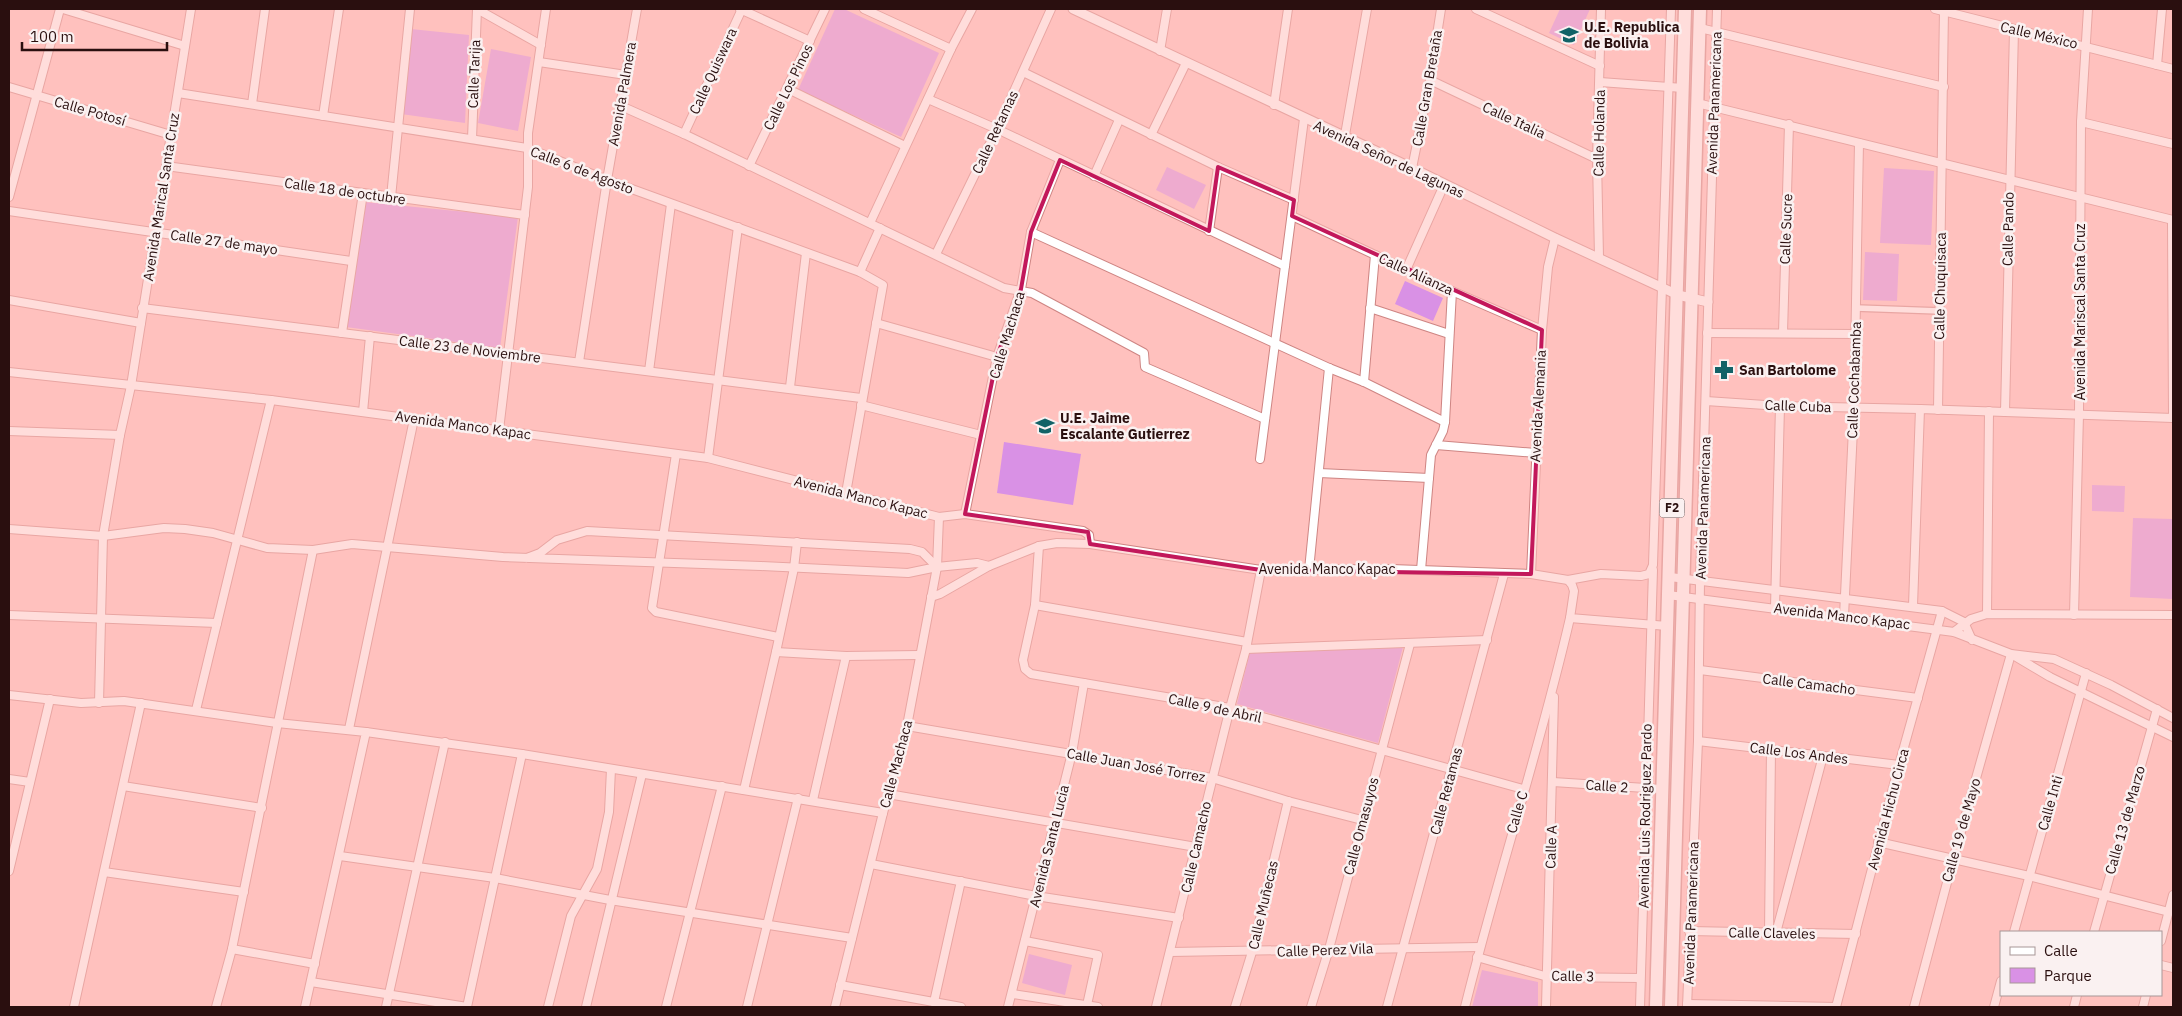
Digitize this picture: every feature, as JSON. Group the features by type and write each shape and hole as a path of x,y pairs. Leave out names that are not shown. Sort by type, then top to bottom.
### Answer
{"highway":[{"name":"F2","path":"1656,1007 1670,577 1685,9"},
{"name":"Avenida Panamericana","path":"1671,1007 1700,9"}],"street":[{"path":"9,197 61,9 186,46"},
{"path":"90,17 93,9"},
{"name":"Avenida Marical Santa Cruz","path":"99,703 103,536 120,435 131,386 191,9"},
{"path":"252,104 265,9"},
{"path":"323,116 339,9"},
{"path":"391,197 410,9"},
{"path":"477,9 541,45"},
{"name":"Calle Tarija","path":"472,139 477,9"},
{"path":"499,430 528,187 527,148 546,9"},
{"name":"Avenida Palmera","path":"579,362 607,180 637,9"},
{"path":"741,9 810,41"},
{"name":"Calle Quiswara","path":"684,134 741,9"},
{"name":"Calle Los Pinos","path":"750,166 825,9"},
{"path":"864,9 951,50"},
{"path":"870,223 905,146 972,9"},
{"name":"Calle Retamas","path":"936,254 997,129 1052,9"},
{"name":"Avenida Señor de Lagunas","path":"1074,9 1274,105 1344,135 1554,238 1599,257 1678,295 1708,302"},
{"path":"1160,51 1167,9"},
{"path":"1274,105 1287,9"},
{"path":"1344,135 1367,9"},
{"name":"Calle Gran Bretaña","path":"1412,168 1430,80 1441,9"},
{"path":"1476,9 1600,66"},
{"name":"Calle Holanda","path":"1599,257 1597,159 1601,9"},
{"path":"1650,625 1671,9"},
{"name":"Avenida Panamericana","path":"1687,1005 1698,742 1700,581 1718,9"},
{"name":"Calle México","path":"1935,9 2173,68"},
{"name":"Avenida Mariscal Santa Cruz","path":"2074,615 2079,414 2081,122 2088,9"},
{"path":"2157,65 2162,9"},
{"name":"Calle Chuquisaca","path":"1938,410 1944,10"},
{"path":"1700,28 1944,87"},
{"name":"Calle Pando","path":"2005,412 2014,30"},
{"path":"539,62 626,76"},
{"path":"1150,135 1186,63"},
{"path":"1023,72 1150,135 1294,200"},
{"name":"Calle Italia","path":"1430,80 1597,159"},
{"path":"1600,82 1683,88"},
{"name":"Calle Potosí","path":"9,87 171,135"},
{"path":"788,89 905,146"},
{"name":"Calle 6 de Agosto","path":"178,93 527,148 671,204 860,272 883,285 876,323"},
{"path":"928,99 997,129 1285,266"},
{"path":"1697,103 1789,124 2173,220 2173,418 1920,409 1912,606"},
{"path":"621,106 684,134 1004,288 1021,289 1032,293 1144,353 1144,367 1266,419"},
{"path":"1260,459 1304,119"},
{"path":"1094,176 1119,120"},
{"path":"2081,122 2173,144"},
{"name":"Calle Sucre","path":"1783,333 1789,124"},
{"name":"Calle Cochabamba","path":"1844,616 1854,408 1859,143"},
{"name":"Calle Machaca","path":"964,514 997,357 1021,289 1031,232 1060,160"},
{"name":"Calle 18 de octubre","path":"166,166 525,215"},
{"path":"1210,231 1218,167"},
{"path":"1406,270 1444,185"},
{"path":"342,333 351,261 363,193"},
{"path":"649,371 671,204"},
{"name":"Calle 27 de mayo","path":"9,211 351,261"},
{"name":"Calle Alianza","path":"1292,216 1452,291 1542,330"},
{"path":"708,458 738,227"},
{"path":"860,272 880,228"},
{"path":"1031,232 1275,344 1364,382 1445,422"},
{"name":"Avenida Alemania","path":"1531,574 1542,330 1548,267 1554,238"},
{"path":"790,388 806,253"},
{"path":"1364,382 1375,255"},
{"path":"1421,570 1431,455 1445,422 1452,291"},
{"path":"9,300 141,323"},
{"name":"Calle 23 de Noviembre","path":"142,308 790,388 861,401 981,435"},
{"path":"1370,308 1449,334"},
{"path":"1856,308 1940,311"},
{"path":"846,493 876,323 997,357"},
{"path":"1707,333 1855,334"},
{"path":"363,412 370,336"},
{"path":"1309,570 1329,368"},
{"name":"Avenida Manco Kapac","path":"9,372 271,400 708,458 940,517 964,514 1083,531 1089,535 1090,544 1261,570 1421,570 1531,574 1568,580 1601,574 1640,576 1649,574 1653,565"},
{"path":"196,710 271,400"},
{"name":"Calle Cuba","path":"1706,401 1780,406 1920,409"},
{"path":"1775,608 1780,406"},
{"path":"1988,614 1989,411"},
{"path":"349,730 414,419"},
{"path":"9,431 120,435"},
{"path":"1436,445 1536,453"},
{"path":"676,454 652,608 656,612 778,637"},
{"path":"1319,473 1429,478"},
{"name":"Calle Machaca","path":"835,1007 883,813 907,726 937,566 940,517"},
{"path":"9,529 103,536 164,528 213,533 268,548 314,550 352,544 527,558 908,573 937,566 977,563 989,566"},
{"path":"527,558 540,553 557,540 587,531 910,549 922,552 937,566"},
{"path":"744,790 794,568 797,542"},
{"path":"930,597 940,594 989,566 1039,546 1057,543 1090,544"},
{"name":"Calle 9 de Abril","path":"1039,546 1035,605 1023,660 1025,669 1031,674 1230,708 1523,789"},
{"path":"216,1007 232,949 314,550"},
{"name":"Calle Camacho","path":"1156,1007 1212,778 1247,645 1261,570"},
{"name":"Calle Retamas","path":"1387,1007 1504,574"},
{"path":"1670,577 1775,588 1942,611 1964,622 1972,640"},
{"path":"1568,580 1574,591 1570,618 1667,626"},
{"name":"Avenida Manco Kapac","path":"1668,595 1938,628 1954,632 2012,654"},
{"path":"1035,605 1247,645 1410,644 1487,640"},
{"name":"Avenida Hichu Circa","path":"1836,1007 1878,842 1942,611"},
{"path":"1954,632 1964,622 1988,614 2173,615"},
{"path":"9,615 102,617 217,623"},
{"name":"Calle C","path":"1465,1007 1523,789 1554,686 1570,618"},
{"name":"Avenida Luis Rodriguez Pardo","path":"1640,1007 1650,625"},
{"name":"Calle Omasuyos","path":"1311,1007 1329,949 1410,644"},
{"path":"776,652 846,656 919,655"},
{"path":"2012,654 2054,659 2086,673 2173,718"},
{"path":"2012,654 2050,678 2173,738"},
{"name":"Calle 19 de Mayo","path":"1914,1007 1952,860 2012,654"},
{"path":"812,800 846,656"},
{"name":"Calle Camacho","path":"1700,670 1918,698"},
{"name":"Calle Inti","path":"2014,931 2086,673"},
{"name":"Avenida Santa Lucia","path":"1008,1007 1072,753 1084,683"},
{"name":"Calle A","path":"1546,1007 1554,686"},
{"path":"9,694 99,703 124,701 277,723 445,742 883,813"},
{"path":"9,871 50,699"},
{"path":"74,1007 141,703"},
{"name":"Calle 13 de Marzo","path":"2094,931 2157,709"},
{"name":"Calle Juan José Torrez","path":"907,726 1212,778 1288,801 1362,820"},
{"path":"305,1007 366,732"},
{"path":"386,1007 445,742"},
{"name":"Calle Los Andes","path":"1698,742 1899,765"},
{"path":"1771,749 1772,933"},
{"path":"311,982 467,1007 522,754"},
{"path":"1772,933 1823,756"},
{"path":"548,1007 571,916 597,869 609,812 611,769"},
{"path":"586,1007 610,900 642,774"},
{"path":"9,779 30,782"},
{"name":"Calle 2","path":"1553,782 1662,789"},
{"path":"123,786 262,808"},
{"path":"666,1007 722,786"},
{"path":"888,794 1196,847"},
{"path":"747,1007 798,798"},
{"name":"Calle Muñecas","path":"1235,1007 1252,952 1288,801"},
{"path":"1878,842 2029,876 2169,912"},
{"path":"340,856 495,878 610,900 691,911 852,938"},
{"path":"871,864 1036,896 1178,918"},
{"path":"104,872 244,892"},
{"path":"934,1002 962,881"},
{"path":"2162,937 2173,895"},
{"name":"Calle Claveles","path":"1689,931 1856,934"},
{"path":"1025,941 1098,955 1087,1006"},
{"name":"Calle Perez Vila","path":"1170,952 1480,947"},
{"path":"232,949 315,964"},
{"name":"Calle 3","path":"1477,957 1548,977 1640,978"},
{"path":"840,985 961,1007"},
{"path":"1994,1007 2000,985"},
{"path":"1012,994 1098,1007"},
{"path":"1687,1005 1836,1007"}],"highlighted area":[{"path":"1060,160 1209,231 1218,167 1294,200 1292,216 1542,330 1531,574 1261,570 1090,544 1088,532 965,514 997,357 1021,289 1031,232"}],"green space":[{"path":"835,9 844,9 939,53 901,137 798,90"},
{"path":"1560,9 1590,9 1574,45 1549,33"},
{"path":"411,29 469,35 465,123 401,114"},
{"path":"491,49 531,57 518,131 478,123"},
{"path":"1167,167 1206,185 1194,209 1156,190"},
{"path":"1884,168 1934,171 1931,245 1880,243"},
{"path":"364,202 518,217 500,348 346,327"},
{"path":"1865,252 1899,254 1897,301 1863,300"},
{"path":"1405,281 1443,298 1433,321 1395,304"},
{"path":"1004,442 1081,454 1073,505 997,493"},
{"path":"2092,485 2125,486 2124,512 2092,511"},
{"path":"2133,518 2173,519 2173,599 2130,597"},
{"path":"1403,647 1378,743 1237,704 1250,652"},
{"path":"1029,954 1072,965 1065,995 1022,983"},
{"path":"1482,970 1538,982 1538,1007 1472,1007"}],"place":[{"name":"U.E. Republica de Bolivia","path":"1569,35"},
{"name":"San Bartolome","path":"1724,370"},
{"name":"U.E. Jaime Escalante Gutierrez","path":"1045,426"}]}
